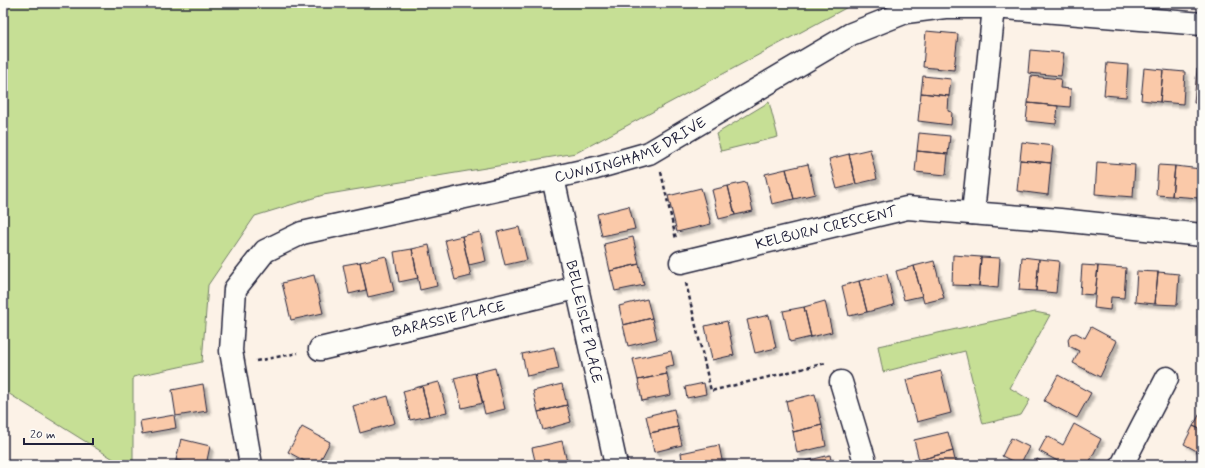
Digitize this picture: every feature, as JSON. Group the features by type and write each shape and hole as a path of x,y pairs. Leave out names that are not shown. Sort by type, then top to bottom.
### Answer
{"street":[{"name":"CUNNINGHAME DRIVE","path":"251,465 231,351 235,289 265,251 302,233 553,178 649,153 851,34 906,12 946,7 994,7 1202,24"},
{"path":"973,213 994,7"},
{"name":"BELLEISLE PLACE","path":"553,178 616,465"},
{"name":"KELBURN CRESCENT","path":"682,262 907,208 1060,220 1202,235"},
{"name":"BARASSIE PLACE","path":"320,349 576,288"},
{"path":"1122,465 1167,378"},
{"path":"841,382 866,465"}],"path":[{"path":"655,149 711,391 833,362 841,382"},
{"path":"233,366 320,349"}],"green space":[{"path":"3,3 855,3 576,153 323,195 255,216 208,285 202,362 133,377 133,465 123,465 3,390"},
{"path":"769,102 778,137 721,151 716,134"},
{"path":"1035,312 1050,315 1010,388 1030,400 1021,415 983,424 965,351 883,372 878,346"}],"building":[{"path":"926,31 958,34 954,70 923,67"},
{"path":"1030,50 1064,53 1061,76 1028,73"},
{"path":"1107,63 1128,65 1126,97 1104,95"},
{"path":"1144,68 1163,70 1160,102 1141,100"},
{"path":"1197,69 1202,70 1202,103 1194,103"},
{"path":"1163,70 1185,72 1183,104 1160,102"},
{"path":"923,76 951,79 949,96 921,93"},
{"path":"1031,76 1061,79 1060,88 1071,89 1070,107 1028,103"},
{"path":"921,93 949,96 948,111 952,112 951,125 918,121"},
{"path":"1028,103 1058,106 1056,124 1026,121"},
{"path":"919,133 950,136 948,154 917,151"},
{"path":"1022,142 1053,146 1051,163 1020,160"},
{"path":"870,149 877,179 856,184 849,154"},
{"path":"917,151 948,154 946,175 915,172"},
{"path":"849,154 856,184 837,189 829,159"},
{"path":"1020,160 1051,163 1048,195 1017,191"},
{"path":"1097,162 1135,165 1133,197 1095,194"},
{"path":"808,164 815,194 794,199 786,169"},
{"path":"1158,165 1175,166 1172,196 1156,195"},
{"path":"1175,166 1201,169 1199,198 1172,196"},
{"path":"786,169 794,199 772,204 765,174"},
{"path":"746,182 753,211 735,215 728,186"},
{"path":"728,186 735,215 719,219 712,190"},
{"path":"701,188 711,224 677,232 668,196"},
{"path":"629,206 635,229 602,236 597,214"},
{"path":"519,227 527,260 505,265 497,232"},
{"path":"480,232 486,261 469,265 462,236"},
{"path":"462,236 471,276 455,280 445,240"},
{"path":"633,237 639,264 610,271 604,244"},
{"path":"429,245 437,286 420,290 412,249"},
{"path":"412,249 418,278 399,282 394,252"},
{"path":"953,255 981,257 979,286 952,285"},
{"path":"386,256 394,291 368,297 360,262"},
{"path":"981,257 1000,258 998,288 979,286"},
{"path":"1022,257 1039,259 1036,291 1019,290"},
{"path":"1039,259 1059,261 1056,293 1036,291"},
{"path":"934,261 944,298 924,303 914,266"},
{"path":"360,262 366,290 349,294 343,265"},
{"path":"639,264 644,285 615,291 610,271"},
{"path":"1082,265 1098,266 1095,295 1080,294"},
{"path":"914,266 922,296 904,300 896,271"},
{"path":"1098,266 1126,268 1124,298 1111,297 1110,310 1094,308"},
{"path":"1137,271 1158,272 1155,304 1135,302"},
{"path":"1158,272 1179,274 1177,305 1155,304"},
{"path":"887,274 894,305 867,312 859,281"},
{"path":"314,275 323,313 291,320 282,283"},
{"path":"859,281 867,312 849,316 842,286"},
{"path":"1200,287 1202,287 1202,318 1198,318"},
{"path":"647,299 652,318 623,325 619,306"},
{"path":"825,301 832,332 811,337 804,307"},
{"path":"804,307 811,337 790,342 783,311"},
{"path":"769,315 776,348 755,353 747,320"},
{"path":"652,318 657,339 628,346 623,325"},
{"path":"727,321 734,355 712,360 705,326"},
{"path":"1091,327 1117,341 1100,377 1073,363 1079,351 1069,346 1068,339 1071,334 1076,333 1085,338"},
{"path":"554,347 559,369 527,376 522,354"},
{"path":"671,351 674,365 665,367 667,374 638,380 633,359"},
{"path":"495,368 505,409 485,414 475,373"},
{"path":"941,371 951,413 917,422 906,380"},
{"path":"475,373 483,403 462,408 454,378"},
{"path":"667,374 671,395 642,401 638,380"},
{"path":"1058,375 1091,393 1077,418 1044,401"},
{"path":"439,382 447,412 429,416 422,386"},
{"path":"704,383 706,394 687,398 685,387"},
{"path":"203,384 207,411 176,416 172,390"},
{"path":"562,384 567,405 538,412 533,391"},
{"path":"422,386 429,416 410,420 403,391"},
{"path":"815,394 822,425 793,432 786,401"},
{"path":"388,396 395,423 360,433 353,406"},
{"path":"567,405 571,422 543,430 538,412"},
{"path":"674,409 678,427 650,433 646,416"},
{"path":"1202,410 1202,430 1193,426"},
{"path":"174,415 176,428 142,434 140,421"},
{"path":"1074,424 1101,439 1088,465 1065,465 1039,451 1047,436 1063,445"},
{"path":"822,425 826,446 797,453 793,432"},
{"path":"1193,426 1202,430 1202,454 1184,444"},
{"path":"302,427 330,442 318,465 312,465 288,452"},
{"path":"678,427 682,445 654,452 650,433"},
{"path":"948,432 953,451 919,460 914,440"},
{"path":"1011,438 1029,447 1020,465 1002,456"},
{"path":"181,439 210,446 206,465 176,460"},
{"path":"562,441 567,462 553,465 536,465 532,448"},
{"path":"719,445 723,465 683,465 681,453"},
{"path":"953,451 956,465 920,465 919,460"},
{"path":"830,455 832,465 799,465 798,463"},
{"path":"3,457 9,465 3,465"},
{"path":"1037,459 1048,465 1034,465"},
{"path":"176,460 199,465 175,465"},
{"path":"567,462 568,465 553,465"}]}
